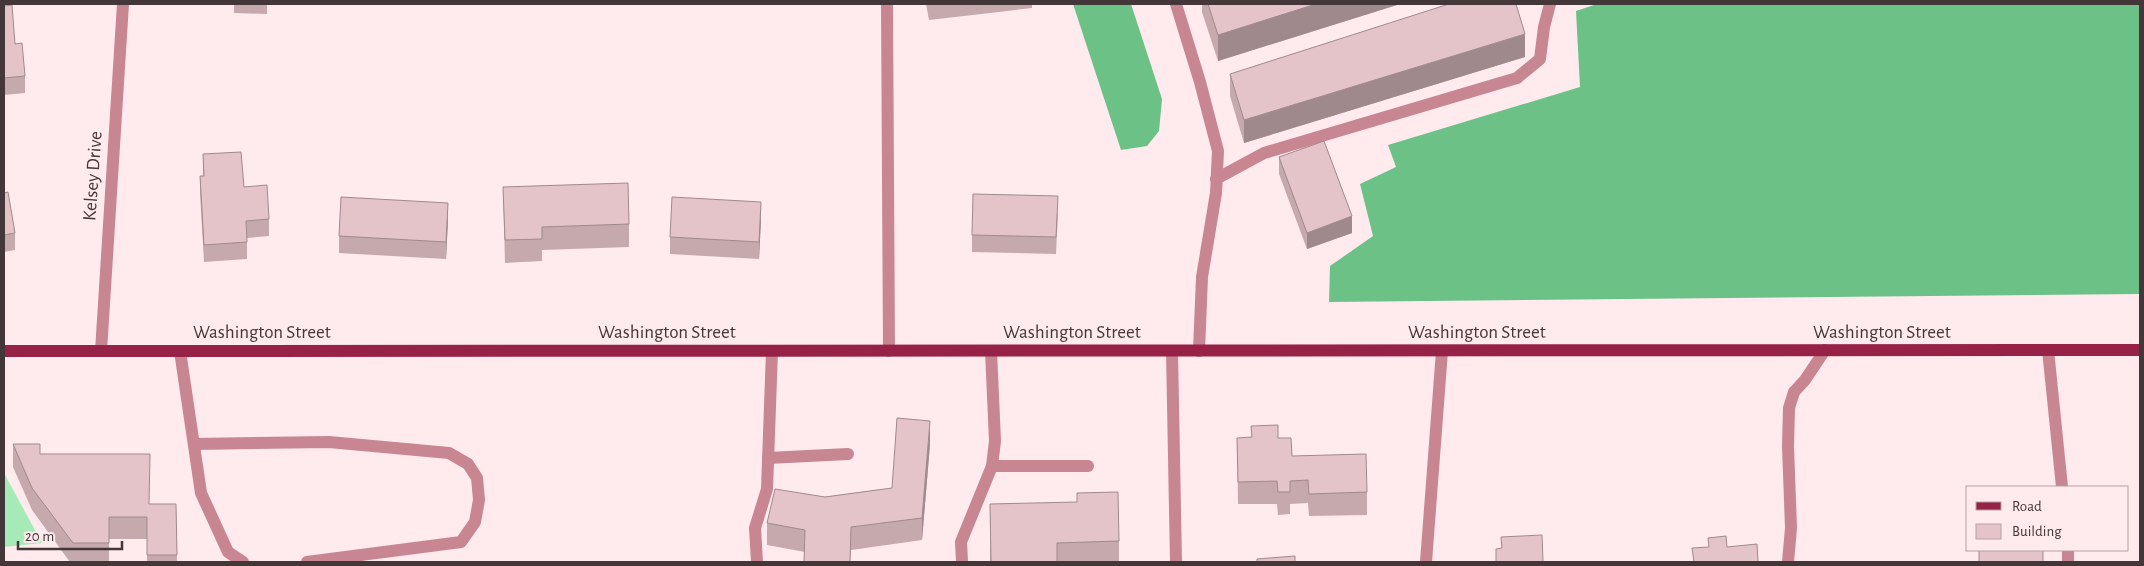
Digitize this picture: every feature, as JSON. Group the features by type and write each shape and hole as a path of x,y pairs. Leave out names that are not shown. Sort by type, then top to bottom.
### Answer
{"main road":[{"name":"Washington Street","path":"4,351 2140,350"}],"street":[{"name":"Kelsey Drive","path":"101,351 123,4"},
{"path":"888,4 889,351"},
{"path":"1176,4 1200,82 1218,151 1216,179 1202,277 1199,351"},
{"path":"1216,179 1264,153 1517,78 1540,59 1544,27 1550,4"},
{"path":"1426,562 1442,350"},
{"path":"1788,562 1791,528 1788,446 1789,408 1794,392 1805,380 1825,350"},
{"path":"2048,350 2062,486"},
{"path":"180,351 201,493 228,552 243,562"},
{"path":"757,562 755,528 767,489 772,351"},
{"path":"962,562 961,542 992,466 994,441 991,351"},
{"path":"1172,351 1176,562"},
{"path":"194,444 329,442 449,453 468,464 477,478 479,500 475,522 461,542 307,562"},
{"path":"768,458 848,454"},
{"path":"992,466 1088,466"}],"green space":[{"path":"1073,4 1131,4 1162,99 1159,131 1147,146 1121,150"},
{"path":"1597,4 2140,4 2140,294 1329,302 1330,266 1373,236 1360,184 1396,167 1388,145 1580,87 1576,11"},
{"path":"4,473 42,543 4,547"}],"building":[{"path":"1208,4 1316,4 1218,35"},
{"path":"1449,4 1516,4 1525,34 1244,120 1230,74"},
{"path":"12,5 15,44 22,43 25,76 4,78 4,6"},
{"path":"1324,141 1352,216 1307,233 1279,157"},
{"path":"241,152 244,187 267,185 269,219 246,221 247,242 204,245 200,176 204,176 203,154"},
{"path":"628,183 629,224 542,227 542,239 505,240 503,187"},
{"path":"8,192 15,233 4,235 4,193"},
{"path":"973,194 1058,196 1056,237 972,235"},
{"path":"341,197 448,203 446,242 339,236"},
{"path":"672,197 761,202 759,242 670,237"},
{"path":"897,418 930,421 922,518 851,527 850,562 804,562 805,530 767,523 775,489 825,497 892,488"},
{"path":"1278,425 1278,438 1291,438 1292,456 1366,454 1367,492 1309,494 1308,480 1290,481 1290,492 1278,492 1277,481 1238,482 1237,438 1252,437 1251,426"},
{"path":"13,444 40,444 40,454 150,454 149,504 176,504 177,555 147,555 147,517 109,517 109,543 73,543 32,488"},
{"path":"1118,492 1119,541 1057,543 1057,562 991,562 990,504 1077,502 1077,493"},
{"path":"1542,535 1543,562 1496,562 1496,549 1502,548 1501,537"},
{"path":"1726,536 1727,547 1757,544 1758,562 1694,562 1692,548 1709,547 1708,538"},
{"path":"1979,551 2043,551 2043,562 1979,562"},
{"path":"1295,556 1295,562 1257,562 1257,559"}]}
